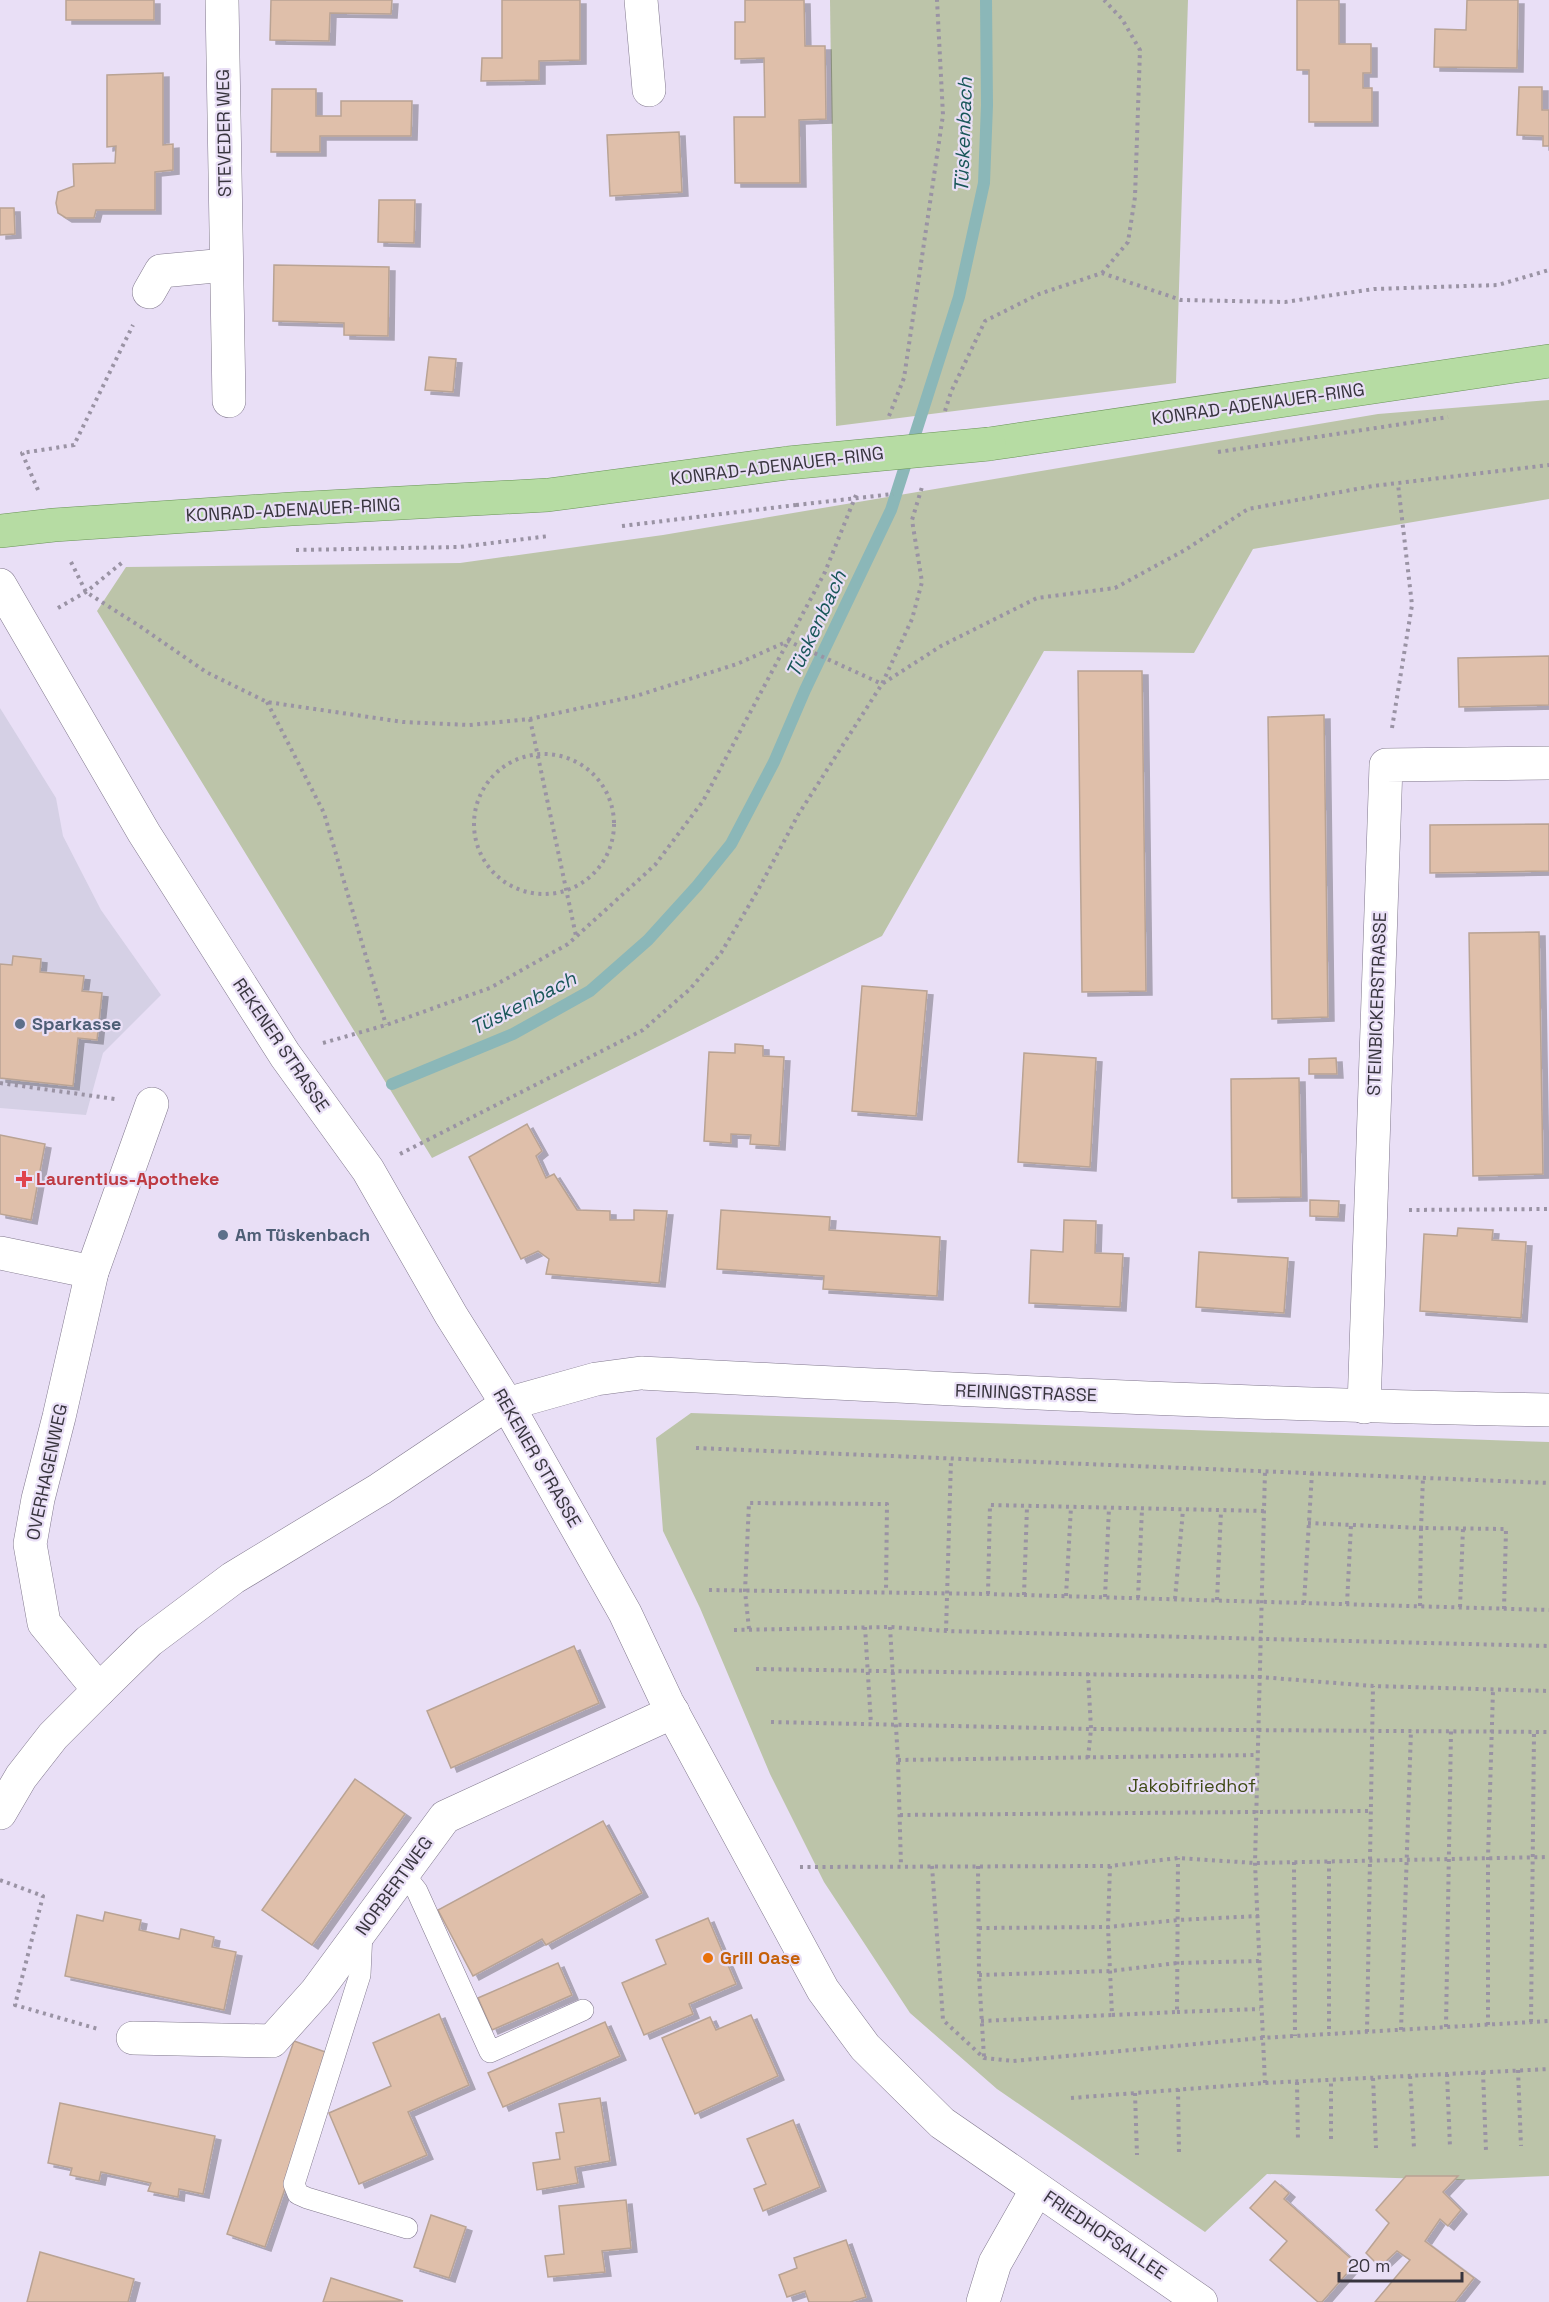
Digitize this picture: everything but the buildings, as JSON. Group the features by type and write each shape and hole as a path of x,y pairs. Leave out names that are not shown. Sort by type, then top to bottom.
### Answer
{"main road":[{"name":"KONRAD-ADENAUER-RING","path":"0,531 54,525 291,509 548,495 789,463 989,444 1549,362"}],"street":[{"name":"STEVEDER WEG","path":"222,0 229,401"},
{"path":"641,0 650,90"},
{"path":"149,292 161,271 226,265"},
{"name":"REKENER STRASSE","path":"0,585 120,794 285,1055 368,1170 451,1315 507,1404 625,1613 673,1712 823,1990 865,2047 942,2123 1037,2189"},
{"path":"1386,765 1549,763"},
{"name":"STEINBICKERSTRASSE","path":"1364,1407 1386,765"},
{"name":"OVERHAGENWEG","path":"99,1690 44,1623 30,1544 38,1499 92,1272 152,1104"},
{"path":"0,1253 92,1272"},
{"name":"REININGSTRASSE","path":"507,1404 596,1379 641,1373 961,1390 1364,1407 1549,1410"},
{"path":"0,1813 21,1777 53,1736 149,1641 233,1578 380,1489 507,1404"},
{"name":"NORBERTWEG","path":"133,2038 272,2041 316,1992 445,1817 673,1712"},
{"path":"983,2302 995,2263 1037,2189"},
{"name":"FRIEDHOFSALLEE","path":"1037,2189 1171,2279 1201,2302"}],"lane":[{"path":"403,1873 417,1891 490,2052 583,2010"},
{"path":"363,1929 360,1975 294,2184 298,2194 307,2198 407,2228"}],"path":[{"path":"904,378 943,115 937,0"},
{"path":"951,392 985,321 1039,294 1102,273 1128,242 1135,197 1140,50 1122,19 1104,0"},
{"path":"1102,273 1181,300 1285,302 1374,289 1498,285 1549,270"},
{"path":"149,292 74,446 22,453 86,592 206,672 267,702 403,722 469,725 530,719 636,696 737,664 788,641"},
{"path":"882,684 941,646 1037,598 1115,588 1185,550 1248,509 1398,484 1549,465"},
{"path":"1386,765 1412,605 1398,484"},
{"path":"910,492 922,491"},
{"path":"622,526 899,494"},
{"path":"368,1170 643,1030 690,989 721,953 798,815 882,684 912,620 922,582 912,520"},
{"path":"287,550 459,547 552,535"},
{"path":"24,628 86,592 123,561 134,560"},
{"path":"285,1055 386,1025 490,988 568,944 576,937 655,865 704,801 825,572"},
{"path":"788,641 882,684"},
{"path":"267,702 324,813 386,1025"},
{"path":"530,719 576,937"},
{"path":"549,753 572,759 594,774 609,795 614,818 613,840 603,862 587,881 556,894 540,895 516,890 495,876 481,857 474,833 475,807 485,785 502,767 524,756 536,755 549,753"},
{"path":"0,1083 152,1104"},
{"path":"1370,1211 1549,1209"},
{"path":"696,1448 1549,1483"},
{"path":"946,1631 945,1593 951,1460"},
{"path":"1265,1471 1255,1863 1259,1916 1261,2038 1265,2083"},
{"path":"1304,1603 1312,1473"},
{"path":"1420,1606 1420,1528 1423,1478"},
{"path":"749,1629 746,1591 749,1503 886,1504 886,1592"},
{"path":"988,1594 990,1505 1264,1511"},
{"path":"1024,1595 1027,1507"},
{"path":"1066,1596 1071,1508"},
{"path":"1105,1597 1109,1508"},
{"path":"1138,1598 1142,1509"},
{"path":"1175,1599 1183,1510"},
{"path":"1217,1600 1221,1511"},
{"path":"1308,1523 1420,1528 1506,1528 1504,1609"},
{"path":"1347,1604 1351,1525"},
{"path":"1460,1607 1463,1528"},
{"path":"709,1590 988,1594 1549,1610"},
{"path":"734,1630 890,1627 946,1631 1549,1646"},
{"path":"890,1627 898,1760 901,1866"},
{"path":"865,1628 871,1724"},
{"path":"756,1669 1260,1677 1373,1686 1549,1690"},
{"path":"1088,1673 1091,1728 1088,1758"},
{"path":"1367,2032 1373,1686"},
{"path":"1488,2025 1488,1858 1493,1690"},
{"path":"771,1722 1091,1728 1549,1732"},
{"path":"1401,2030 1412,1730"},
{"path":"1446,2027 1451,1731"},
{"path":"1531,2022 1534,1732"},
{"path":"898,1760 1258,1755"},
{"path":"900,1815 1371,1811"},
{"path":"834,1868 1110,1866 1178,1858 1255,1863 1549,1857"},
{"path":"1177,2012 1178,1858"},
{"path":"1329,1861 1329,2034"},
{"path":"1294,1862 1295,2036"},
{"path":"932,1866 943,2020 984,2058 1014,2061 1261,2038 1549,2021"},
{"path":"978,1866 979,1975 984,2058"},
{"path":"1110,1866 1108,1927 1112,2015"},
{"path":"0,1880 43,1896 15,2006 133,2038"},
{"path":"979,1928 1108,1927 1178,1920 1259,1916"},
{"path":"979,1975 1111,1971 1177,1963 1260,1961"},
{"path":"981,2020 1260,2009"},
{"path":"1071,2098 1265,2083 1549,2068"},
{"path":"1518,2070 1521,2146"},
{"path":"1483,2072 1486,2151"},
{"path":"1447,2074 1450,2147"},
{"path":"1410,2076 1414,2148"},
{"path":"1373,2078 1376,2148"},
{"path":"1331,2080 1331,2139"},
{"path":"1297,2082 1298,2142"},
{"path":"1179,2090 1179,2154"},
{"path":"1135,2092 1137,2155"}],"shaded area":[{"path":"0,708 56,798 63,836 101,910 161,995 103,1053 86,1115 0,1108"}],"green space":[{"path":"830,0 1188,0 1176,383 836,426"},
{"path":"1549,400 1549,499 1253,549 1194,653 1044,651 882,936 432,1158 97,611 126,567 460,563 663,535 1378,414"},
{"name":"Jakobifriedhof","path":"691,1413 1549,1442 1549,2176 1458,2180 1267,2174 1205,2232 997,2089 910,2013 824,1882 770,1774 700,1608 663,1531 656,1438"}],"waterway":[{"name":"Tüskenbach","path":"392,1084 513,1034 590,991 648,940 731,844 774,762 805,690 891,510 959,297 984,183 987,105 986,0"}],"place":[{"name":"Sparkasse","path":"20,1024"},
{"name":"Laurentius-Apotheke","path":"24,1179"},
{"name":"Am Tüskenbach","path":"223,1235"},
{"name":"Grill Oase","path":"708,1958"}]}
